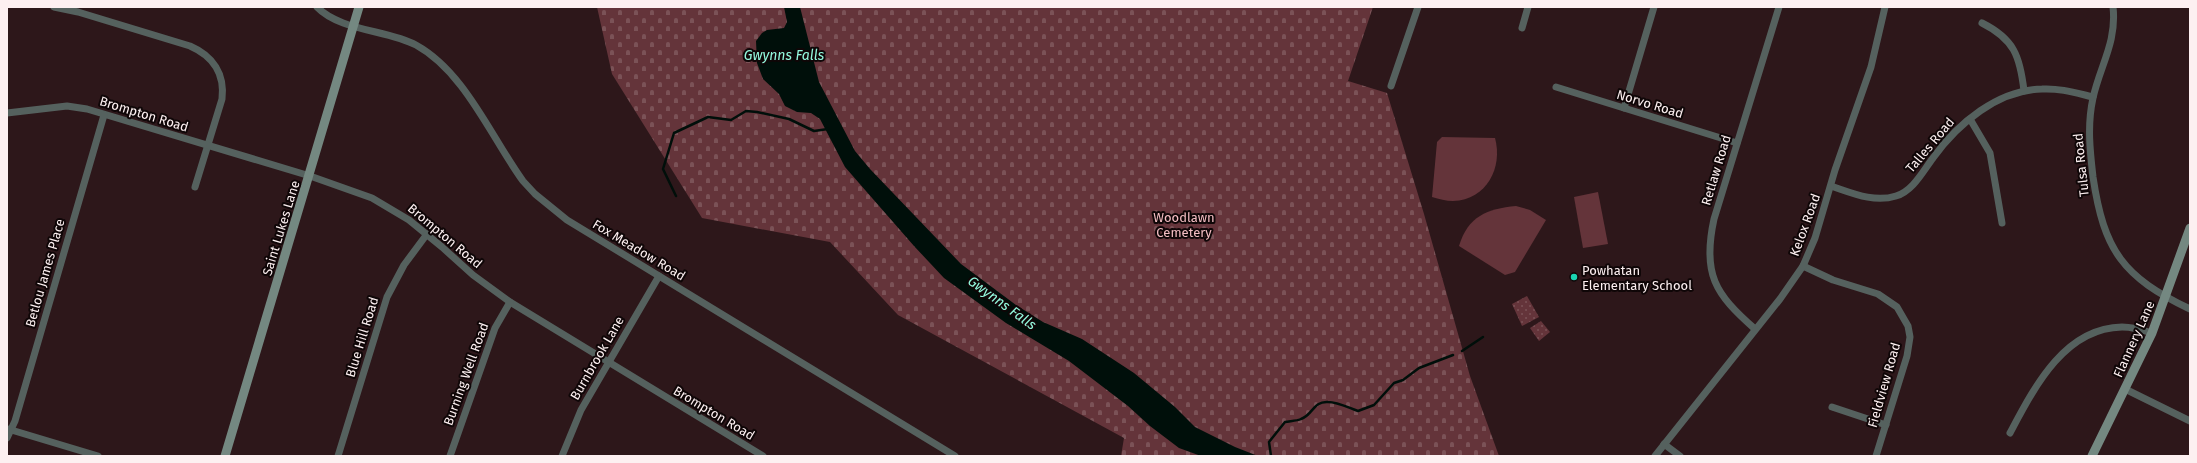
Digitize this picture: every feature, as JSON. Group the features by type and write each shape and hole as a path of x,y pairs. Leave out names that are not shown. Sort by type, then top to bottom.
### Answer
{"street":[{"path":"54,7 78,12 190,46 207,55 218,69 224,88 195,187"},
{"name":"Fox Meadow Road","path":"317,7 335,19 416,45 440,62 463,88 511,165 535,194 567,220 955,456"},
{"name":"Saint Lukes Lane","path":"225,456 310,176 359,7"},
{"path":"1391,86 1418,7"},
{"path":"1522,28 1528,7"},
{"path":"1624,108 1654,7"},
{"name":"Retlaw Road","path":"1755,329 1727,302 1719,292 1710,266 1708,251 1713,224 1779,7"},
{"name":"Kelox Road","path":"1655,456 1803,266 1815,238 1871,66 1885,7"},
{"name":"Tulsa Road","path":"2113,7 2111,44 2093,97 2089,128 2091,163 2096,197 2105,232 2127,268 2149,288 2190,309"},
{"path":"1982,22 2002,35 2016,51 2021,68 2024,91"},
{"name":"Norvo Road","path":"1556,87 1737,143"},
{"name":"Talles Road","path":"1831,186 1874,198 1885,199 1898,196 1916,181 1950,137 1970,119 1996,102 2024,91 2054,89 2093,97"},
{"name":"Brompton Road","path":"7,113 67,106 104,114 310,176 372,198 391,207 427,234 473,275 510,302 762,456"},
{"name":"Betlou James Place","path":"7,438 9,430 15,421 104,114"},
{"path":"1970,119 1990,153 2002,223"},
{"name":"Flannery Lane","path":"2092,456 2152,333 2166,298 2190,228"},
{"name":"Blue Hill Road","path":"338,456 387,297 404,265 427,234"},
{"name":"Fieldview Road","path":"1803,266 1833,280 1878,294 1893,304 1904,316 1910,336 1908,356 1876,456"},
{"name":"Burnbrook Lane","path":"562,456 580,410 659,276"},
{"name":"Burning Well Road","path":"450,456 495,328 510,302"},
{"path":"2010,433 2052,365 2073,344 2093,333 2111,328 2133,328 2152,333"},
{"path":"2125,389 2190,421"},
{"path":"1832,407 1886,425"},
{"path":"9,430 98,456"},
{"path":"1664,444 1680,456"}],"green space":[{"name":"Woodlawn Cemetery","path":"597,7 1373,7 1348,81 1387,93 1424,214 1470,376 1499,456 1121,456 1124,438 898,315 830,242 702,218 612,74"},
{"path":"1442,137 1495,138 1497,160 1494,170 1490,180 1475,195 1465,199 1453,201 1432,197 1437,142"},
{"path":"1598,192 1608,244 1583,248 1574,197"},
{"path":"1516,206 1530,210 1546,220 1515,272 1505,275 1459,246 1468,228 1473,221 1480,216 1496,209"},
{"path":"1527,296 1539,317 1522,326 1512,304"},
{"path":"1541,321 1550,332 1539,341 1530,328"}],"water":[{"name":"Gwynns Falls","path":"784,7 800,7 819,82 855,151 870,169 961,264 1016,305 1043,322 1082,339 1134,373 1175,407 1195,427 1235,447 1258,456 1201,456 1179,448 1150,426 1128,406 1069,361 1006,323 944,278 845,167 820,119 811,113 797,112 785,106 779,94 763,79 757,63 756,41 762,33 767,30 784,28 787,22"}],"waterway":[{"path":"676,196 663,169 674,133 708,117 731,120 746,111 757,112 789,119 814,131 828,129"},
{"path":"1462,351 1483,337"},
{"path":"1271,456 1269,442 1285,422 1298,420 1305,417 1316,406 1323,402 1336,403 1358,411 1374,405 1394,383 1403,380 1419,368 1453,355"}],"place":[{"name":"Powhatan Elementary School","path":"1574,277"}]}
